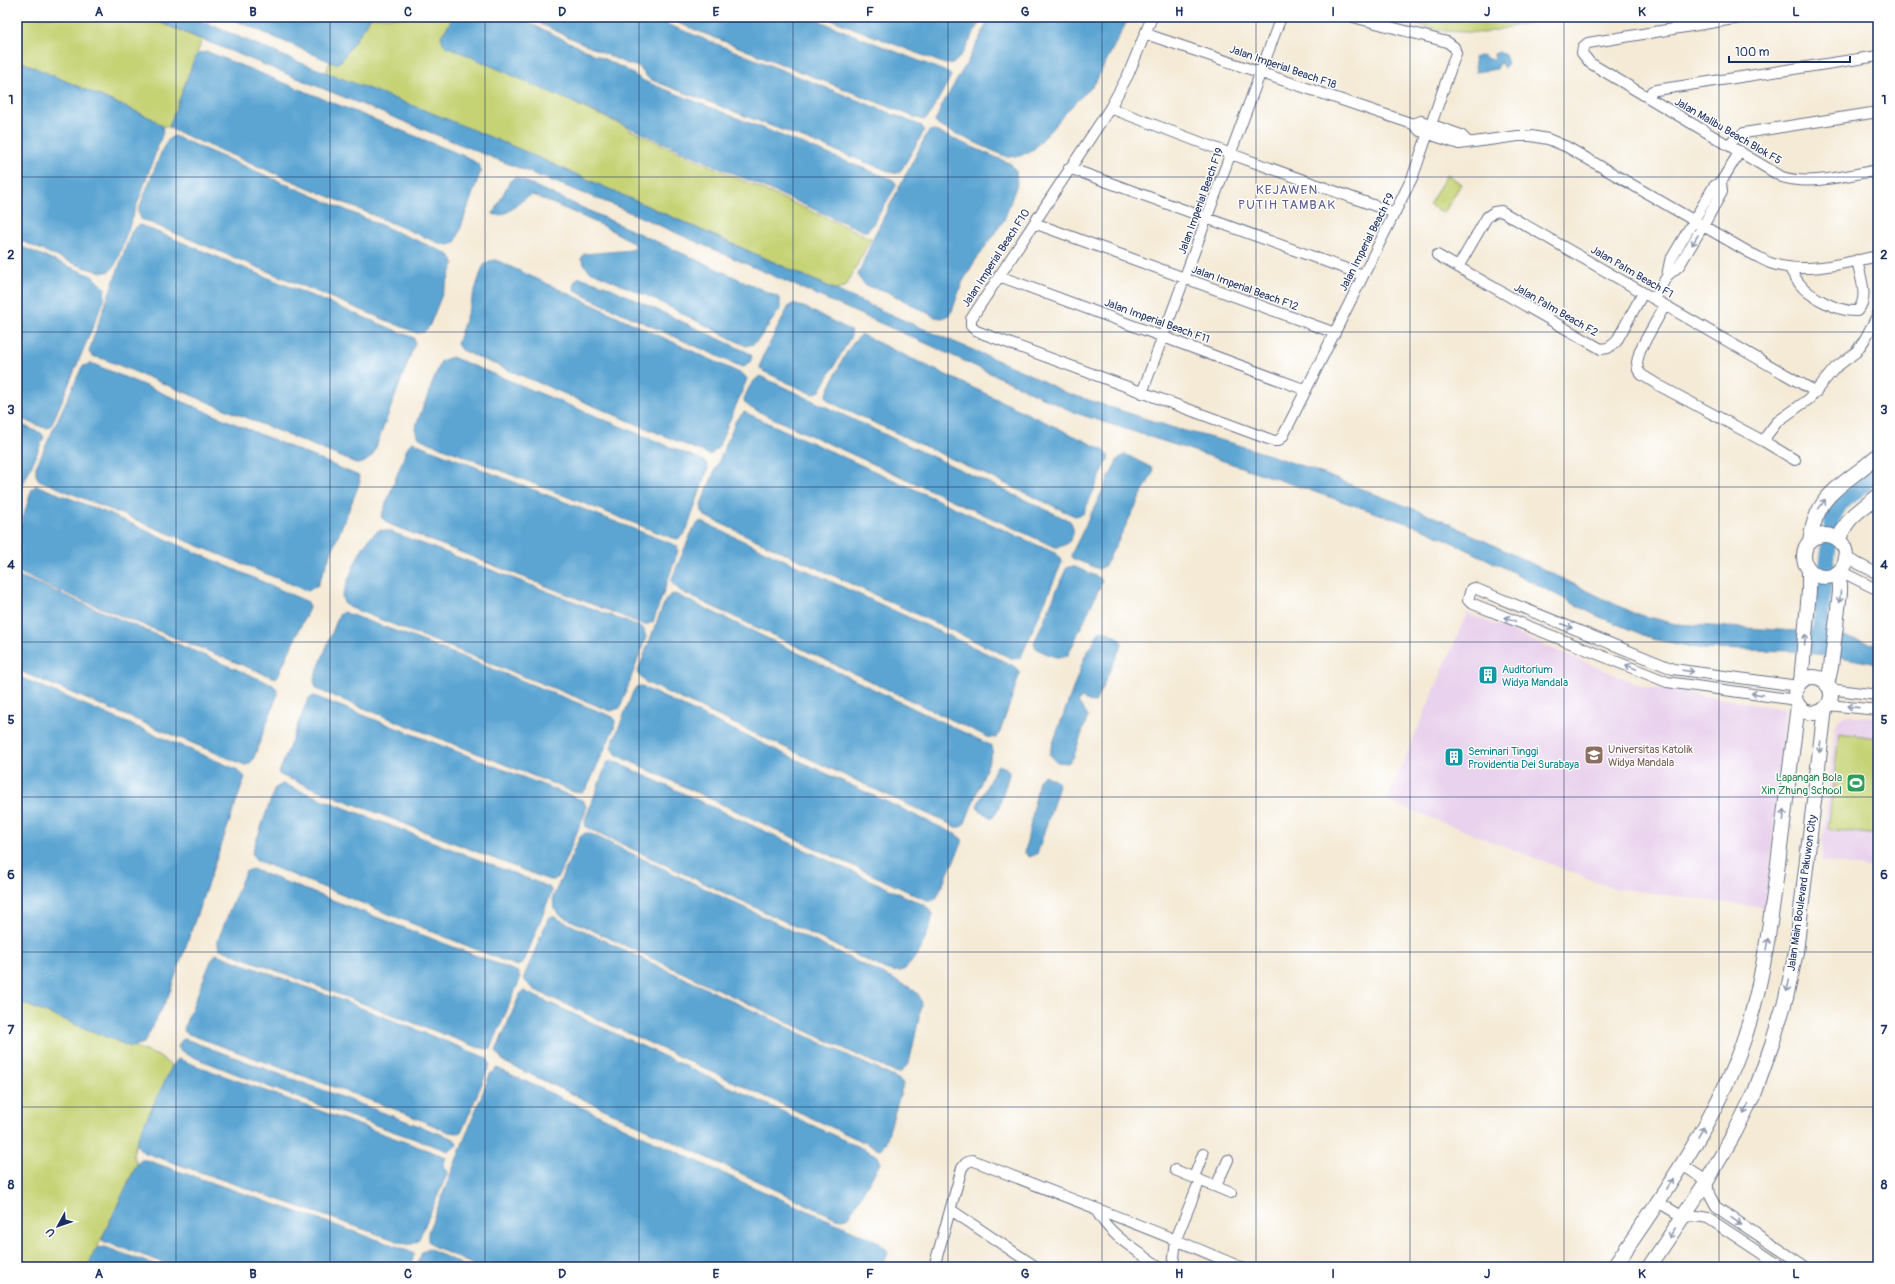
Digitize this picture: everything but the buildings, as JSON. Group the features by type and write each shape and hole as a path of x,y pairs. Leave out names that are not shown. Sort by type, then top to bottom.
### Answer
{"street":[{"name":"Jalan Imperial Beach F10","path":"1152,17 1128,75 1110,108 1069,168 971,319 970,326 1142,393 1270,440 1278,441 1283,436"},
{"name":"Jalan Imperial Beach F19","path":"1142,393 1281,17"},
{"name":"Jalan Imperial Beach F9","path":"1283,436 1413,176 1456,53 1454,47 1447,42 1353,17"},
{"name":"Jalan Malibu Beach Blok F5","path":"1746,17 1588,44 1583,47 1582,53 1590,64 1782,177 1794,181 1808,181 1878,170"},
{"name":"Jalan Imperial Beach F18","path":"1146,34 1413,124 1420,131 1429,129 1459,144 1518,136 1531,136 1548,140 1567,147 1694,221 1770,263 1789,267 1814,268 1878,256"},
{"path":"1649,98 1652,91 1656,90 1878,56"},
{"path":"1110,108 1231,154 1395,213"},
{"path":"1729,145 1732,140 1744,133 1878,112"},
{"path":"1654,299 1667,276 1670,261 1714,186 1721,182 1740,151"},
{"path":"1069,168 1363,275"},
{"path":"1667,276 1679,266 1703,226 1722,192 1721,182"},
{"name":"Jalan Palm Beach F1","path":"1458,267 1487,217 1494,212 1501,211 1608,271 1665,306 1816,392"},
{"name":"Jalan Imperial Beach F12","path":"1034,223 1335,334"},
{"name":"Jalan Palm Beach F2","path":"1437,255 1601,349 1608,348 1616,342 1643,293"},
{"path":"1789,267 1799,284 1805,290 1837,308 1857,311 1862,306 1864,299 1857,260"},
{"name":"Jalan Imperial Beach F11","path":"999,276 1306,390"},
{"path":"1665,306 1640,350 1637,362 1638,370 1642,375 1795,460"},
{"path":"1765,442 1767,435 1777,422 1816,392 1835,368 1856,352 1865,339 1878,314"},
{"path":"1810,541 1814,519 1820,505 1832,492 1878,455"},
{"path":"1839,539 1844,526 1850,517 1878,496"},
{"path":"1614,1267 1682,1165 1729,1078 1745,1036 1757,994 1767,946 1797,702 1795,692 1799,684 1803,666 1809,591 1808,569 1804,554 1810,541 1817,536 1824,534 1832,535 1839,539 1846,551 1847,558 1839,572 1840,584 1837,621 1828,687 1830,697 1826,706 1817,712 1809,712 1797,702 1667,682 1471,603 1468,600 1471,589 1474,588 1673,669 1799,684 1810,678 1814,678 1824,681 1828,687 1878,695"},
{"path":"1847,558 1878,574"},
{"path":"1808,569 1820,577 1827,577 1839,572 1878,590"},
{"path":"1611,659 1616,646"},
{"path":"1826,706 1878,710"},
{"name":"Jalan Main Boulevard Pakuwon City","path":"1649,1267 1707,1180 1735,1132 1755,1092 1772,1044 1786,998 1796,952 1826,706"},
{"path":"1173,1267 1176,1239 1197,1179 1203,1154"},
{"path":"934,1267 962,1168 966,1163 972,1160 1096,1210 1176,1239 1240,1267"},
{"path":"1216,1186 1228,1160"},
{"path":"1682,1165 1707,1180 1708,1194 1716,1207 1806,1267"},
{"path":"1175,1170 1231,1193"},
{"path":"1658,1202 1683,1217 1696,1216 1708,1218 1782,1267"},
{"path":"1708,1218 1716,1207"},
{"path":"951,1210 1036,1267"},
{"path":"1096,1210 1102,1220 1117,1236 1160,1267"}],"shaded area":[{"name":"Universitas Katolik Widya Mandala","path":"1467,613 1642,686 1785,709 1766,908 1613,888 1387,801"},
{"path":"1850,715 1878,718 1878,869 1821,861 1835,725 1840,717"}],"green space":[{"path":"17,17 147,17 202,40 169,127 162,126 153,119 17,60"},
{"path":"371,17 454,17 441,36 588,110 625,126 628,129 871,238 846,286 837,290 519,149 431,113 326,73 330,62 336,64 341,61"},
{"path":"1380,17 1552,17 1484,33 1446,31"},
{"path":"1447,174 1461,184 1444,213 1429,205"},
{"name":"Lapangan Bola Xin Zhung School","path":"1839,733 1878,738 1878,835 1828,829"},
{"path":"17,1001 158,1056 172,1066 136,1142 133,1155 137,1164 88,1267 17,1267"}],"water":[{"path":"147,17 192,17 286,57 432,113 519,149 912,324 1027,373 1064,392 1174,428 1239,445 1305,467 1442,520 1633,613 1676,624 1796,631 1843,637 1878,645 1878,664 1793,651 1703,649 1653,639 1595,615 1509,570 1427,530 1200,453 1076,413 932,346 611,204 491,157"},
{"path":"228,17 371,17 341,61 336,64"},
{"path":"454,17 517,17 625,69 644,81 893,180 896,183 896,186 871,227 867,231 863,231 446,46 443,43 441,36"},
{"path":"526,17 649,17 922,126 924,131 902,169 898,173 894,173 649,79 639,67 625,63"},
{"path":"676,17 809,17 949,73 951,76 929,116 924,120 678,23 675,21"},
{"path":"825,17 981,17 982,19 960,57 954,63 945,64"},
{"path":"990,17 1129,17 1095,83 1069,109 1033,150 1020,156 1007,157 939,126 935,122 941,107 968,61"},
{"path":"208,52 469,158 479,165 481,170 456,241 450,245 441,244 175,131 169,127 195,57 200,53"},
{"path":"1499,52 1505,55 1508,63 1504,68 1501,63 1498,64 1497,69 1476,72 1474,58 1482,55 1490,60 1495,58 1494,54"},
{"path":"17,60 153,119 162,126 163,132 116,263 109,271 105,272 87,268 17,239"},
{"path":"933,130 1011,164 1016,172 1017,184 1004,220 973,264 962,283 952,311 948,316 942,318 935,317 886,291 866,286 858,275 874,236 928,132"},
{"path":"174,136 448,254 453,259 454,264 429,327 424,332 417,333 141,219 138,211 163,148 169,139"},
{"path":"515,177 778,297 780,300 780,309 758,340 753,344 746,346 654,299 588,270 581,259 584,254 632,250 636,247 620,235 533,195 523,200 504,214 493,214 510,181"},
{"path":"140,225 414,338 415,343 373,455 365,462 358,464 104,359 92,356 89,352 93,339 132,230"},
{"path":"17,245 92,276 105,288 104,300 52,424 48,428 17,417"},
{"path":"496,260 744,375 747,379 718,448 710,455 461,350 457,344 482,269 487,262"},
{"path":"579,277 604,285 749,353 752,356 751,360 748,365 742,367 591,299 574,289 574,282"},
{"path":"793,304 806,308 850,330 851,332 851,336 820,391 812,394 763,371 760,368 762,358 789,306"},
{"path":"862,335 1104,450 1109,457 1083,514 1075,516 828,400 826,395 841,362 856,339"},
{"path":"452,357 702,460 707,464 708,468 686,532 678,539 672,538 423,440 417,436 415,428 441,361"},
{"path":"91,363 359,476 360,482 318,585 308,591 39,480 36,475 36,467 82,367"},
{"path":"760,376 1070,521 1073,530 1071,538 1065,545 1055,547 751,408 745,403 744,399 750,386"},
{"path":"744,412 1057,554 1062,562 1021,657 1017,659 1011,658 705,516 702,511 701,504 736,420"},
{"path":"17,423 41,433 44,437 17,498"},
{"path":"412,442 677,546 678,551 653,622 645,625 389,524 381,517 408,446"},
{"path":"1125,454 1152,468 1153,472 1105,566 1099,569 1072,558 1071,555 1118,459"},
{"path":"1878,462 1878,480 1840,511 1830,502 1857,482"},
{"path":"35,486 107,513 308,602 309,608 278,676 276,678 267,675 45,585 17,571 17,537 32,489"},
{"path":"700,521 1014,666 1019,671 1019,676 1000,732 996,738 988,737 682,592 671,581 693,529"},
{"path":"380,530 389,531 643,628 646,637 620,708 611,711 349,607 344,603 342,597 356,560 367,541 373,534"},
{"path":"1068,567 1075,567 1100,578 1102,582 1068,655 1065,657 1056,657 1036,648 1034,643"},
{"path":"17,575 273,685 277,689 277,696 253,760 249,764 245,765 17,670"},
{"path":"675,594 992,746 993,751 965,823 961,827 956,827 645,682 638,674 639,668 665,601 670,595"},
{"path":"343,612 412,637 613,717 615,721 614,728 587,788 582,793 574,792 316,689 314,679 339,615"},
{"path":"1102,630 1119,638 1122,644 1095,703 1082,698 1078,702 1088,716 1073,758 1068,763 1057,762 1049,754 1085,656 1099,632"},
{"path":"17,676 238,770 245,777 168,997 144,1043 131,1047 17,1001"},
{"path":"640,686 955,834 962,839 962,843 936,899 931,901 922,898 617,755 611,747 633,692 636,687"},
{"path":"314,696 584,801 586,807 585,813 558,877 554,880 549,880 280,775 279,773 308,699"},
{"path":"611,760 924,905 931,911 932,919 927,935 918,953 907,967 901,971 896,972 885,969 586,827 585,820 607,763"},
{"path":"999,765 1006,768 1009,775 997,812 992,818 980,811 977,806 996,767"},
{"path":"1044,775 1058,782 1059,786 1037,854 1029,857 1025,853 1039,780"},
{"path":"283,784 549,887 551,893 524,962 517,966 256,860 252,853 275,788"},
{"path":"585,833 589,833 913,990 920,997 922,1005 909,1063 900,1073 894,1072 560,915 554,909 553,897 580,837"},
{"path":"252,869 518,972 520,979 491,1048 486,1049 477,1047 220,949 218,940 245,872"},
{"path":"552,916 900,1080 903,1084 902,1088 886,1141 882,1148 879,1149 535,990 526,982 524,977 548,919"},
{"path":"216,954 341,1000 487,1058 490,1064 462,1131 458,1133 449,1132 397,1110 186,1033 184,1030 185,1025 211,961"},
{"path":"524,991 878,1156 880,1161 879,1165 848,1217 843,1219 836,1218 504,1062 496,1051 520,994"},
{"path":"185,1039 454,1139 458,1145 448,1151 285,1093 186,1054 178,1047 182,1040"},
{"path":"178,1059 446,1157 443,1167 448,1171 447,1174 418,1241 412,1244 406,1244 143,1152 136,1145 138,1137 172,1066"},
{"path":"497,1068 744,1183 877,1241 888,1251 882,1267 478,1267 433,1246 428,1241 428,1232 490,1074"},
{"path":"141,1160 146,1160 413,1252 414,1255 410,1267 176,1267 103,1241 102,1238 137,1164"},
{"path":"105,1247 160,1267 88,1267 94,1252 98,1248"},
{"path":"428,1248 467,1267 416,1267 422,1252"}],"waterway":[{"path":"1816,641 1820,626 1832,519 1841,503 1878,474"}],"place":[{"name":"Auditorium Widya Mandala","path":"1488,675"},
{"name":"Universitas Katolik Widya Mandala","path":"1594,755"},
{"name":"Seminari Tinggi Providentia Dei Surabaya","path":"1454,757"},
{"name":"Lapangan Bola Xin Zhung School","path":"1856,783"}],"district":[{"name":"KEJAWEN PUTIH TAMBAK","path":"1287,198"}]}
